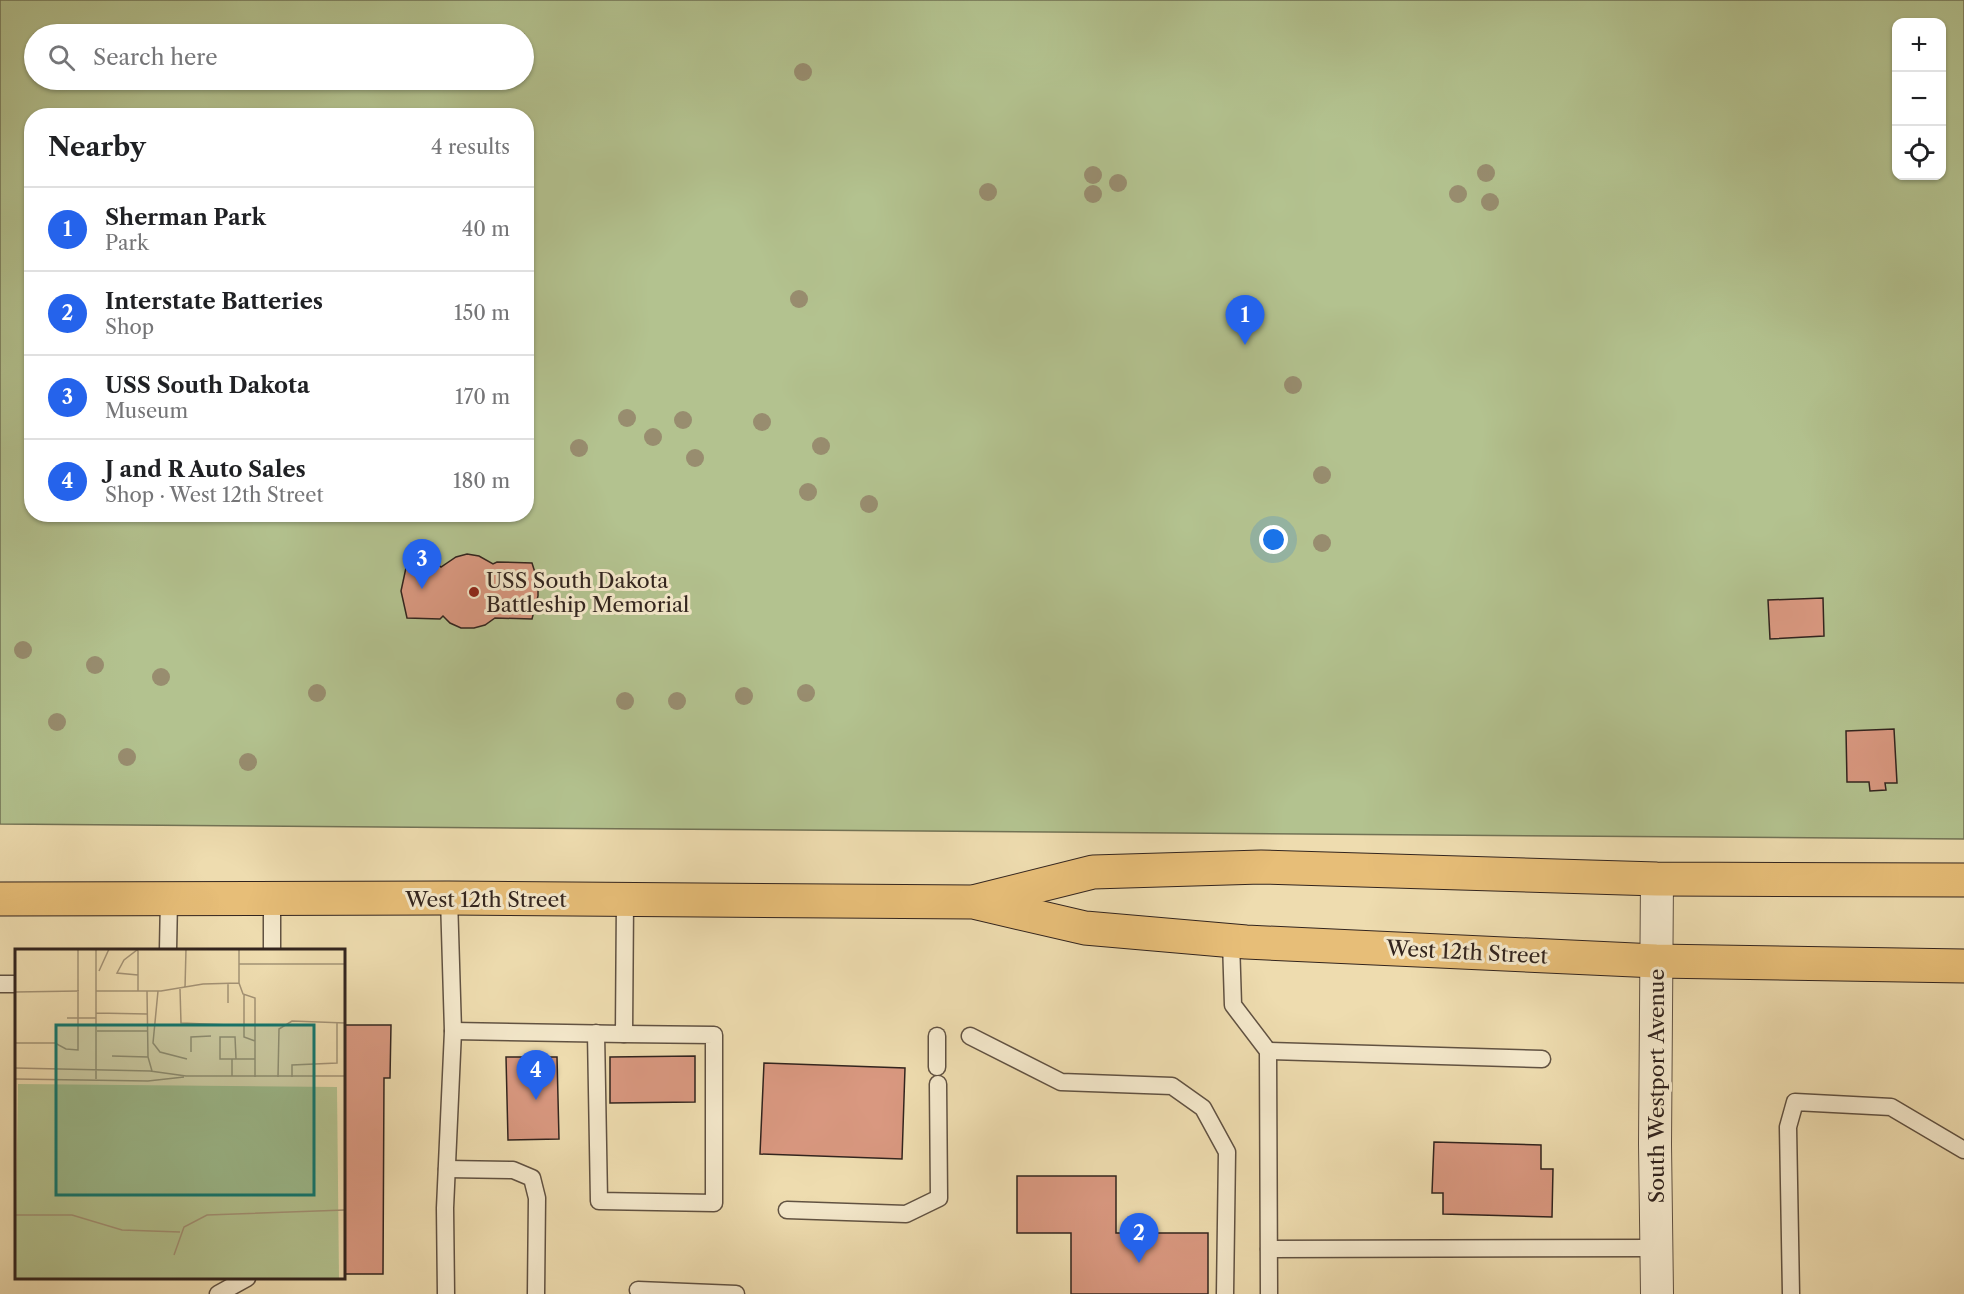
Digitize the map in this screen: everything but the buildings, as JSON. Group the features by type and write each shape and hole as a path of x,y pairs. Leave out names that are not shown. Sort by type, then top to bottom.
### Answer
{"main road":[{"name":"West 12th Street","path":"973,902 1093,872 1261,867 1657,879 1964,880"},
{"name":"West 12th Street","path":"0,899 449,898 973,902 1085,928 1230,941 1656,961 1964,966"}],"street":[{"name":"South Westport Avenue","path":"1657,879 1657,1294"}],"lane":[{"path":"168,949 169,898"},
{"path":"272,898 272,949"},
{"path":"446,1294 445,1208 453,1031 449,898"},
{"path":"624,1034 625,900"},
{"path":"1230,941 1233,1005 1268,1051 1269,1294"},
{"path":"453,1031 596,1033 624,1034 714,1035 714,1203 599,1202 596,1033"},
{"path":"787,1210 906,1214 939,1198 937,1036"},
{"path":"970,1036 1061,1082 1172,1086 1203,1108 1227,1152 1225,1294"},
{"path":"1268,1051 1542,1059"},
{"path":"1791,1294 1788,1127 1795,1102 1891,1107 1964,1150"},
{"path":"447,1168 513,1170 532,1178 537,1198 536,1294"},
{"path":"1269,1249 1656,1248"},
{"path":"218,1294 245,1279"},
{"path":"638,1290 736,1294"}],"green space":[{"path":"0,0 1964,0 1964,839 0,824"}],"place":[{"name":"Sherman Park","path":"1245,345"},
{"name":"USS South Dakota","path":"422,589"},
{"name":"USS South Dakota Battleship Memorial","path":"474,592"},
{"name":"J and R Auto Sales","path":"536,1100"},
{"name":"Interstate Batteries","path":"1139,1263"}]}
